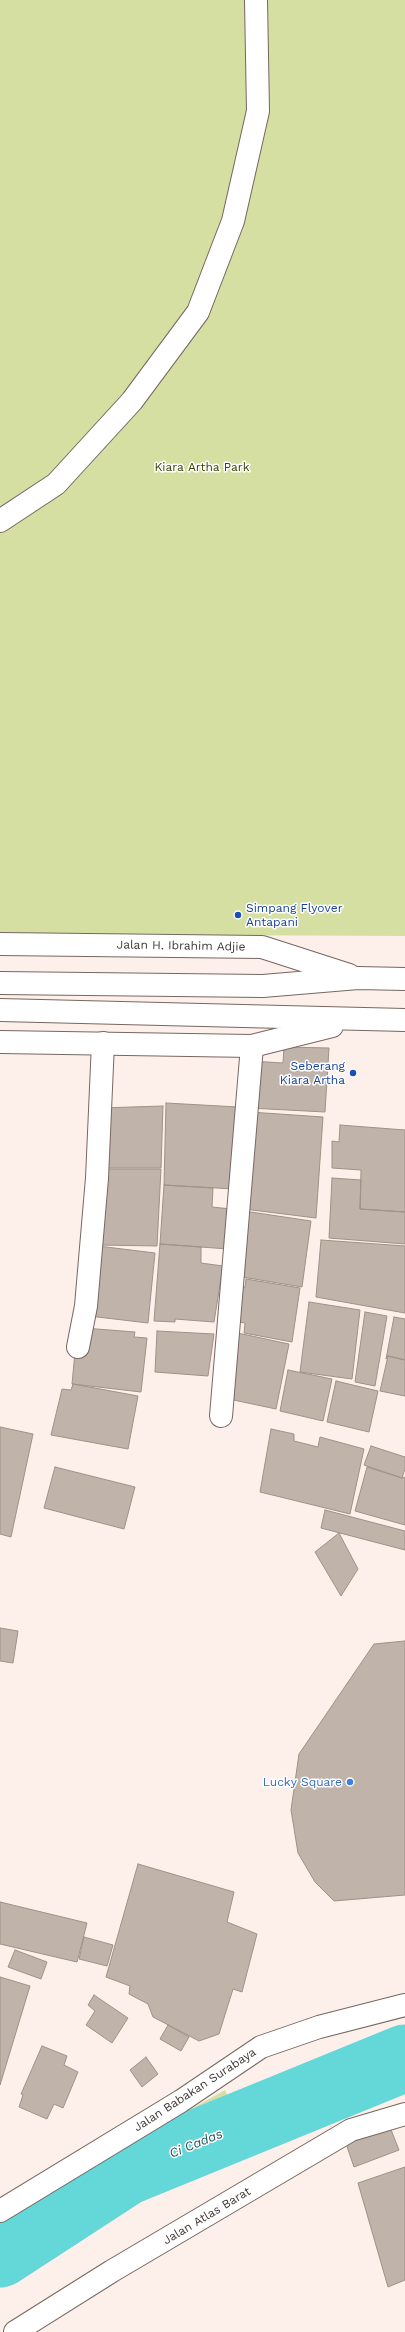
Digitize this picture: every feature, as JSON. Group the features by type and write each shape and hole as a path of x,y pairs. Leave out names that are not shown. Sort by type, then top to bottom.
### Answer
{"street":[{"path":"0,521 56,484 132,401 198,312 233,221 258,111 256,0"},
{"name":"Jalan H. Ibrahim Adjie","path":"0,944 262,947 358,978"},
{"name":"Jalan H. Ibrahim Adjie","path":"0,983 263,986 358,978 405,979"},
{"path":"0,1010 356,1020 405,1020"},
{"path":"0,1042 252,1046 356,1020"},
{"path":"78,1347 86,1306 96,1185 103,1043"},
{"path":"221,1416 252,1046"},
{"name":"Jalan Babakan Surabaya","path":"0,2211 181,2100 261,2047 319,2027 405,2005"},
{"name":"Jalan Atlas Barat","path":"15,2332 112,2271 351,2130 405,2114"}],"green space":[{"name":"Kiara Artha Park","path":"0,0 405,0 405,936 0,934"},
{"path":"225,2090 230,2101 173,2131 0,2237 0,2224 145,2135"}],"building":[{"path":"284,1047 329,1048 325,1112 249,1108 251,1061 283,1063"},
{"path":"166,1103 238,1107 234,1189 164,1185"},
{"path":"163,1106 161,1168 99,1168 100,1108"},
{"path":"250,1112 323,1117 316,1218 244,1209"},
{"path":"340,1125 405,1130 405,1212 360,1209 361,1170 332,1168 332,1141 339,1142"},
{"path":"98,1169 161,1169 157,1246 98,1245"},
{"path":"332,1178 361,1180 360,1209 405,1212 405,1244 329,1238"},
{"path":"164,1185 213,1188 212,1207 231,1209 228,1249 160,1244"},
{"path":"244,1211 311,1221 302,1287 236,1276"},
{"path":"321,1240 405,1246 405,1313 316,1297"},
{"path":"160,1244 201,1247 201,1263 223,1266 214,1322 175,1319 175,1322 154,1321"},
{"path":"98,1246 155,1253 148,1323 89,1316"},
{"path":"246,1279 300,1288 292,1342 244,1333 245,1323 231,1321 235,1286 245,1287"},
{"path":"309,1302 360,1310 352,1379 300,1372"},
{"path":"365,1312 387,1316 375,1386 355,1382"},
{"path":"394,1317 405,1319 405,1360 388,1356 386,1359"},
{"path":"84,1328 135,1332 134,1337 147,1338 141,1392 72,1384 75,1352"},
{"path":"157,1331 214,1334 208,1376 155,1372"},
{"path":"233,1332 289,1344 276,1409 224,1398"},
{"path":"388,1356 405,1360 405,1396 380,1391"},
{"path":"288,1370 332,1379 323,1421 280,1411"},
{"path":"336,1381 378,1391 369,1432 327,1422"},
{"path":"73,1384 138,1396 128,1449 51,1435 62,1389 71,1390"},
{"path":"0,1427 33,1434 11,1537 0,1534"},
{"path":"271,1429 294,1434 294,1441 318,1447 320,1437 364,1449 350,1514 260,1492"},
{"path":"371,1446 405,1457 405,1469 402,1478 364,1465"},
{"path":"55,1467 135,1487 124,1529 44,1508"},
{"path":"367,1467 402,1478 405,1477 405,1525 355,1511"},
{"path":"325,1510 405,1531 405,1550 321,1528"},
{"path":"339,1533 358,1569 341,1596 315,1552"},
{"path":"0,1628 18,1631 13,1663 0,1661"},
{"name":"Lucky Square","path":"405,1641 405,1895 334,1901 315,1882 298,1853 291,1810 299,1754 374,1644"},
{"path":"138,1864 234,1892 227,1922 257,1934 242,1992 233,1989 219,2034 199,2041 153,2017 148,2004 129,1994 130,1986 106,1977"},
{"path":"0,1902 87,1923 77,1962 0,1944"},
{"path":"84,1937 113,1945 107,1966 79,1959"},
{"path":"15,1950 47,1962 41,1979 8,1967"},
{"path":"0,1977 30,1986 0,2085"},
{"path":"94,1995 128,2018 112,2043 86,2025 95,2011 88,2005"},
{"path":"168,2025 189,2037 181,2051 160,2039"},
{"path":"42,2046 67,2056 64,2065 78,2072 63,2108 54,2104 47,2119 19,2107 23,2095 21,2094"},
{"path":"146,2057 158,2074 142,2087 130,2070"},
{"path":"388,2122 399,2150 354,2167 344,2138"},
{"path":"405,2167 405,2280 388,2287 358,2183"}],"waterway":[{"name":"Ci Cadas","path":"0,2254 126,2172 405,2058"}],"place":[{"name":"Simpang Flyover Antapani","path":"238,915"},
{"name":"Seberang Kiara Artha","path":"353,1073"},
{"name":"Lucky Square","path":"350,1782"}]}
